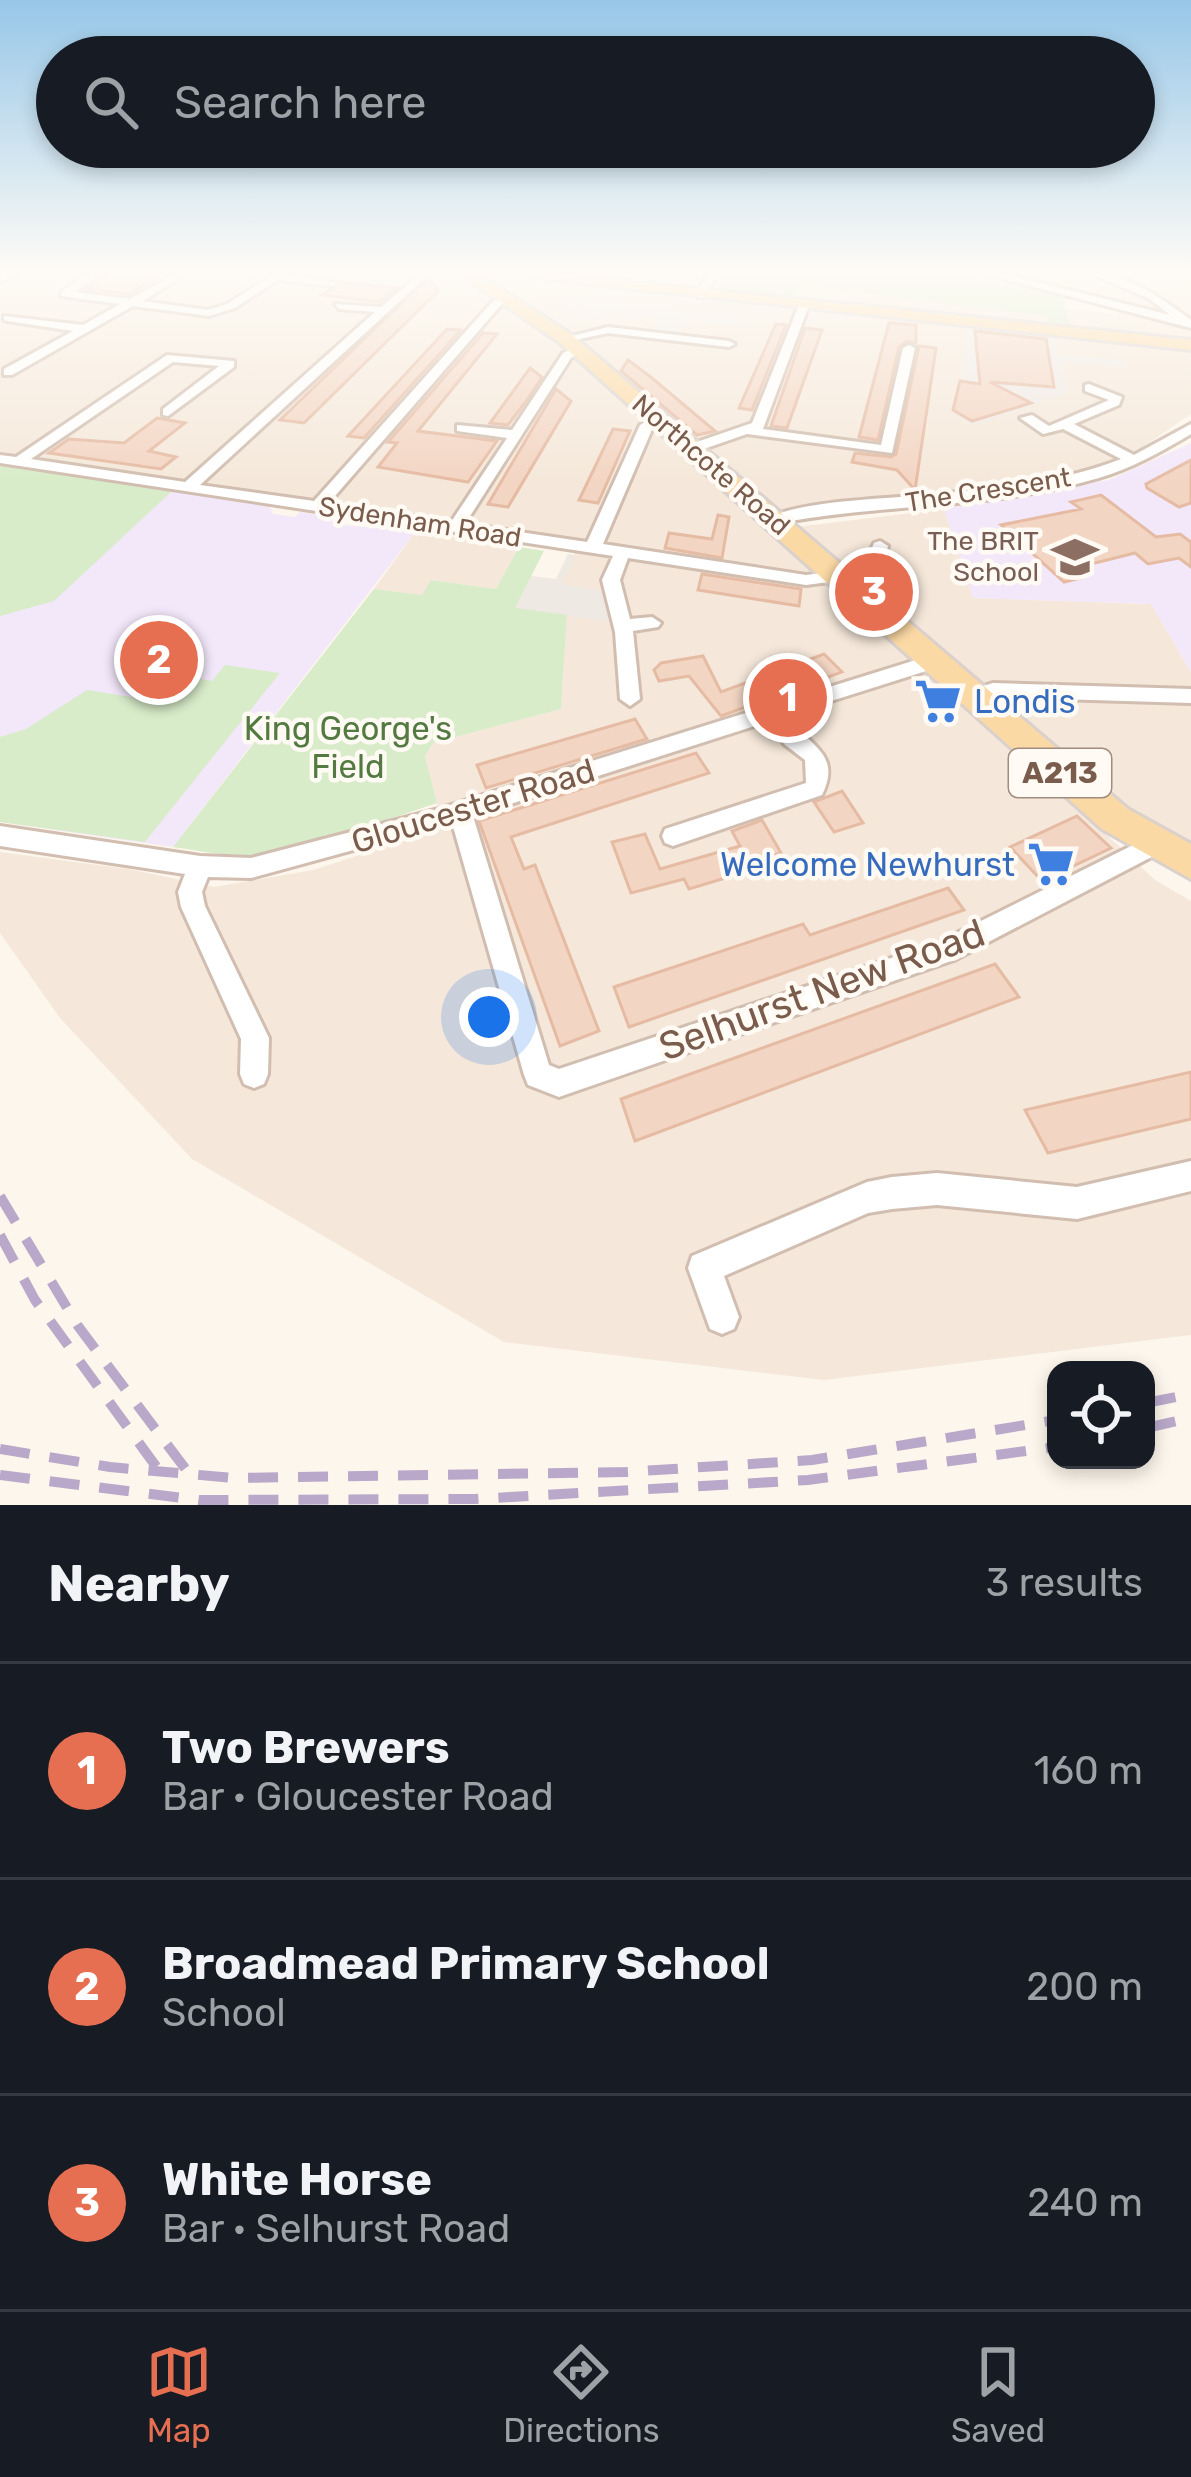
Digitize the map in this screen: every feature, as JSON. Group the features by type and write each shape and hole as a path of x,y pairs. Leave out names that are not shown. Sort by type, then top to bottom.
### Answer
{"main road":[{"name":"Northcote Road","path":"569,342 838,575"},
{"name":"A213","path":"838,575 1091,800 1153,844 1191,863"}],"street":[{"path":"8,372 61,342"},
{"path":"189,487 348,342"},
{"path":"318,506 462,342"},
{"path":"455,527 577,342"},
{"path":"714,342 729,344"},
{"path":"751,431 761,420 790,342"},
{"path":"693,448 751,431 887,451 909,348"},
{"path":"9,460 172,358 230,364 171,410 196,410"},
{"path":"1028,418 1043,432 1067,426 1104,409 1119,395 1089,388"},
{"path":"593,548 647,425 658,418"},
{"path":"1067,426 1133,460"},
{"path":"462,428 516,435"},
{"name":"The Crescent","path":"775,519 1075,478 1133,460 1191,428"},
{"name":"Sydenham Road","path":"9,460 806,580 838,575"},
{"path":"838,575 877,558 880,546"},
{"path":"622,554 611,580 623,626 630,699"},
{"path":"623,626 652,623"},
{"name":"Gloucester Road","path":"0,836 200,866 236,869 273,864 460,811 934,661"},
{"path":"974,696 994,690 1191,696"},
{"path":"673,836 706,837 814,789 820,766 791,738 775,713"},
{"name":"Selhurst New Road","path":"460,811 538,1075 559,1083 944,952 1153,844"},
{"path":"200,866 190,892 193,907 255,1038 254,1074"},
{"path":"722,1317 704,1268 867,1198 937,1189 1035,1202 1100,1201 1191,1176"}],"shaded area":[{"path":"0,342 559,342 565,346 972,709 1155,880 1191,901 1191,1335 824,1380 504,1342 192,1159 60,1018 0,933 0,852 128,869 214,887 313,870 443,828 425,756 433,743 561,709 567,615 612,622 561,585 581,539 0,454"},
{"path":"581,342 1135,342 1191,348 1191,414 1128,457 1089,470 782,513"},
{"path":"966,342 1056,342 1059,355 1124,360 1127,367 1062,362 1068,393 973,426 952,413"},
{"name":"The BRIT School","path":"1191,443 1191,672 1151,604 973,598 944,509 1109,480"},
{"path":"0,465 269,506 273,514 295,517 300,512 344,519 341,525 416,531 173,847 0,822"},
{"path":"944,509 974,598 1151,604 1191,672 1191,844 1126,807 796,527"},
{"path":"416,531 519,547 496,589 432,580 422,596 374,589"},
{"path":"568,554 575,555 562,584 606,592 613,622 514,609 531,576 556,579"}],"green space":[{"path":"0,465 172,491 54,601 0,616"},
{"name":"King George's Field","path":"519,547 544,551 515,608 567,615 561,709 433,743 425,756 437,803 279,852 230,855 173,847 374,589 422,595 431,580 496,589"},
{"path":"225,665 280,673 145,842 0,822 0,737 26,729 87,690 150,700 174,674 212,681"}],"building":[{"path":"361,342 386,342 304,423 280,420"},
{"path":"435,342 450,342 364,438 348,436"},
{"path":"475,342 490,342 418,431 497,441 468,482 378,467 397,443 388,442"},
{"path":"768,342 779,342 752,410 739,408"},
{"path":"800,342 818,342 787,428 771,426"},
{"path":"884,342 905,342 899,347 878,440 859,437"},
{"path":"976,342 1047,342 1054,387 990,382 1031,403 972,421 953,410 960,381 980,384"},
{"path":"919,346 936,348 915,490 897,470 852,462 855,453 896,454"},
{"path":"628,360 715,431 697,435 621,371"},
{"path":"530,368 542,377 527,400 508,425 490,423"},
{"path":"556,389 571,401 508,507 488,504"},
{"path":"157,418 185,423 149,451 176,457 161,469 49,453 69,439 124,443"},
{"path":"613,429 630,431 598,503 579,500"},
{"path":"1191,460 1191,503 1179,507 1147,488 1146,484"},
{"path":"1101,495 1156,537 1180,534 1191,542 1191,567 1179,558 1148,564 1135,553 1071,569 1081,578 1064,582 1001,525 1081,509 1071,502"},
{"path":"718,515 729,517 722,558 665,548 669,533 712,539"},
{"path":"702,574 801,589 799,606 698,590"},
{"path":"824,654 842,672 721,716 689,676 659,681 654,670 661,663 703,656 721,692"},
{"path":"635,719 647,739 486,788 477,765"},
{"path":"696,753 709,773 511,837 524,869 535,865 599,1031 560,1046 479,821"},
{"path":"842,791 863,823 834,832 814,802"},
{"name":"Welcome Newhurst","path":"1077,816 1111,848 1042,881 1010,847"},
{"path":"762,820 781,853 758,859 762,867 689,889 684,879 631,893 612,842 645,834 660,869 740,846 732,831"},
{"path":"948,888 964,910 629,1027 614,987 803,924 810,935"},
{"path":"995,964 1019,997 635,1141 621,1099"},
{"path":"1191,1072 1191,1119 1048,1153 1025,1110"}],"railway":[{"path":"0,1196 78,1326 189,1474"},
{"path":"0,1235 35,1300 160,1471"},
{"path":"1155,1401 1191,1394"},
{"path":"1155,1426 1191,1418"},
{"path":"189,1474 233,1478 626,1472 812,1460 1047,1421"},
{"path":"0,1475 199,1500 475,1499 808,1480 1047,1448"},
{"path":"0,1449 160,1471"},
{"path":"160,1471 189,1474"},
{"path":"160,1471 163,1476"},
{"path":"189,1474 196,1483"}],"place":[{"name":"The BRIT School","path":"1075,557"},
{"name":"White Horse","path":"874,592"},
{"name":"Broadmead Primary School","path":"159,660"},
{"name":"Two Brewers","path":"788,698"},
{"name":"Londis","path":"938,701"},
{"name":"Welcome Newhurst","path":"1051,864"}]}
